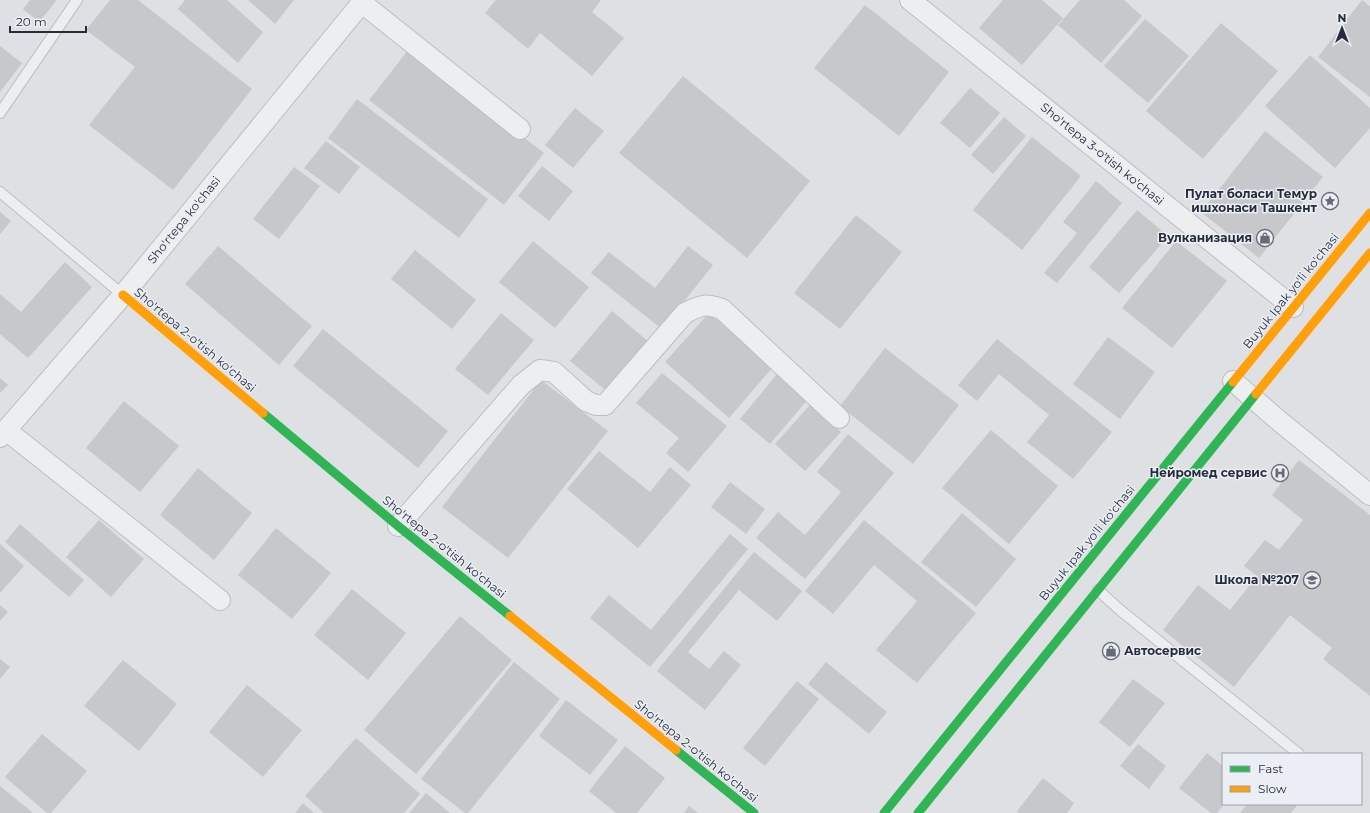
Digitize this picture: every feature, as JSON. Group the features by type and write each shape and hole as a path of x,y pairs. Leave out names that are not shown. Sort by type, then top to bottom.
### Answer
{"main road":[{"name":"Buyuk Ipak yo'li ko'chasi","path":"884,813 1370,213"},
{"path":"918,813 1370,254"},
{"name":"Sho'rtepa 2-o'tish ko'chasi","path":"123,295 398,526 754,813"}],"street":[{"name":"Sho'rtepa 3-o'tish ko'chasi","path":"910,0 1294,307"},
{"path":"363,2 520,129"},
{"name":"Sho'rtepa ko'chasi","path":"3,433 123,295 363,2"},
{"path":"398,526 521,385 540,370 554,372 586,400 596,405 605,405 685,314 700,306 709,305 722,309 839,418"},
{"path":"1233,381 1370,495"},
{"path":"3,433 220,600"}],"lane":[{"path":"0,113 77,0"},
{"path":"0,192 123,295"},
{"path":"1098,590 1120,610 1298,753"}],"building":[{"path":"30,0 57,0 39,22 23,9"},
{"path":"110,0 138,0 252,89 173,190 89,125 135,67 86,30"},
{"path":"185,0 227,0 263,32 238,63 178,9"},
{"path":"248,0 294,0 275,24"},
{"path":"496,0 601,0 592,12 624,38 592,76 540,33 528,49 485,13"},
{"path":"1003,0 1042,0 1063,18 1022,65 979,28"},
{"path":"1080,0 1124,0 1142,16 1101,63 1058,25"},
{"path":"1362,0 1370,6 1370,97 1318,57"},
{"path":"865,5 949,72 899,136 814,68"},
{"path":"1145,19 1189,56 1148,103 1104,66"},
{"path":"1221,23 1278,71 1203,159 1146,111"},
{"path":"0,46 22,63 0,92"},
{"path":"409,49 544,153 504,205 369,100"},
{"path":"1310,55 1370,108 1370,128 1335,168 1265,106"},
{"path":"683,76 810,181 747,258 619,153"},
{"path":"970,88 1000,113 970,148 940,123"},
{"path":"357,99 488,199 459,238 328,138"},
{"path":"575,108 604,131 573,168 545,145"},
{"path":"1004,117 1026,136 993,174 971,155"},
{"path":"1265,131 1323,177 1259,258 1201,212"},
{"path":"1032,137 1081,176 1022,250 973,210"},
{"path":"326,141 360,167 339,194 304,168"},
{"path":"542,166 573,191 549,221 518,196"},
{"path":"294,167 320,186 279,239 253,219"},
{"path":"1096,181 1122,203 1057,283 1044,273 1077,233 1063,222"},
{"path":"1137,210 1168,236 1119,293 1089,267"},
{"path":"0,212 11,221 0,234"},
{"path":"856,215 902,252 840,329 794,293"},
{"path":"533,241 589,287 555,328 499,282"},
{"path":"1176,241 1227,281 1172,348 1122,308"},
{"path":"218,246 312,326 279,365 185,284"},
{"path":"688,246 713,265 662,329 591,273 609,252 655,288"},
{"path":"415,250 476,300 452,329 391,279"},
{"path":"65,262 92,287 28,358 0,334 0,294 21,312"},
{"path":"612,311 650,343 609,393 570,361"},
{"path":"501,313 534,340 488,395 455,369"},
{"path":"709,313 772,368 729,418 665,362"},
{"path":"323,329 448,431 418,468 293,366"},
{"path":"1108,337 1155,372 1120,419 1073,384"},
{"path":"997,339 1112,432 1073,479 1027,442 1049,415 999,374 977,401 958,385"},
{"path":"885,348 959,405 913,464 840,406"},
{"path":"662,373 727,426 688,472 666,453 679,438 636,403"},
{"path":"778,373 809,398 770,444 740,419"},
{"path":"0,378 8,385 0,393"},
{"path":"541,380 608,431 508,558 442,507"},
{"path":"124,401 179,446 140,492 86,448"},
{"path":"810,405 841,432 805,471 775,444"},
{"path":"991,430 1058,486 1009,544 942,488"},
{"path":"848,434 894,473 805,579 756,538 778,512 805,535 841,492 817,472"},
{"path":"599,451 650,492 670,467 691,485 638,548 567,489"},
{"name":"Школа №207","path":"1299,460 1370,515 1370,696 1323,659 1332,648 1290,615 1234,687 1163,630 1198,585 1230,610 1257,576 1244,566 1265,540 1279,550 1303,520 1272,495"},
{"path":"198,468 252,513 214,560 160,515"},
{"path":"730,482 765,509 746,534 711,507"},
{"path":"962,513 1016,559 976,607 921,562"},
{"path":"99,520 144,559 111,597 66,557"},
{"path":"864,520 976,613 917,683 876,650 917,601 874,565 833,614 805,591"},
{"path":"20,524 84,580 69,597 5,542"},
{"path":"276,528 331,573 292,619 238,575"},
{"path":"730,534 748,549 650,667 590,618 609,595 651,630"},
{"path":"0,544 24,566 0,593"},
{"path":"754,552 802,591 777,621 739,590 688,652 709,669 724,651 741,665 705,710 657,671"},
{"path":"352,589 406,633 368,680 314,635"},
{"path":"0,605 8,612 0,621"},
{"path":"460,616 512,660 416,774 364,730"},
{"path":"0,659 10,667 0,679"},
{"path":"123,660 177,704 139,751 84,706"},
{"path":"514,662 560,699 468,813 465,813 421,779"},
{"path":"826,662 887,712 869,734 808,684"},
{"path":"1133,679 1165,703 1130,747 1099,722"},
{"path":"797,681 819,699 765,766 743,748"},
{"path":"247,685 302,730 263,777 209,732"},
{"path":"566,700 618,740 590,775 539,736"},
{"path":"42,734 87,771 51,813 47,813 5,777"},
{"path":"356,738 420,794 404,813 324,813 305,796"},
{"path":"1138,744 1166,766 1149,789 1120,766"},
{"path":"625,746 665,778 637,813 616,813 589,791"},
{"path":"1207,753 1222,765 1222,805 1223,805 1217,813 1211,813 1179,788"},
{"path":"1043,778 1074,803 1067,813 1019,813 1017,811"},
{"path":"0,786 32,812 32,813 0,813"},
{"path":"426,793 450,813 409,813"},
{"path":"303,803 314,813 295,813"},
{"path":"1246,805 1297,805 1291,813 1240,813"},
{"path":"689,806 698,813 684,813"}],"traffic: fast":[{"path":"884,813 1233,382"},
{"path":"918,813 1256,394"},
{"path":"263,413 398,526 510,616"},
{"path":"676,750 754,813"}],"traffic: slow":[{"path":"1233,382 1370,213"},
{"path":"1256,394 1370,253"},
{"path":"123,295 263,413"},
{"path":"510,616 676,750"}],"place":[{"name":"Пулат боласи Темур ишхонаси Ташкент","path":"1330,201"},
{"name":"Вулканизация","path":"1265,238"},
{"name":"Нейромед сервис","path":"1280,473"},
{"name":"Школа №207","path":"1312,580"},
{"name":"Автосервис","path":"1111,651"}]}
